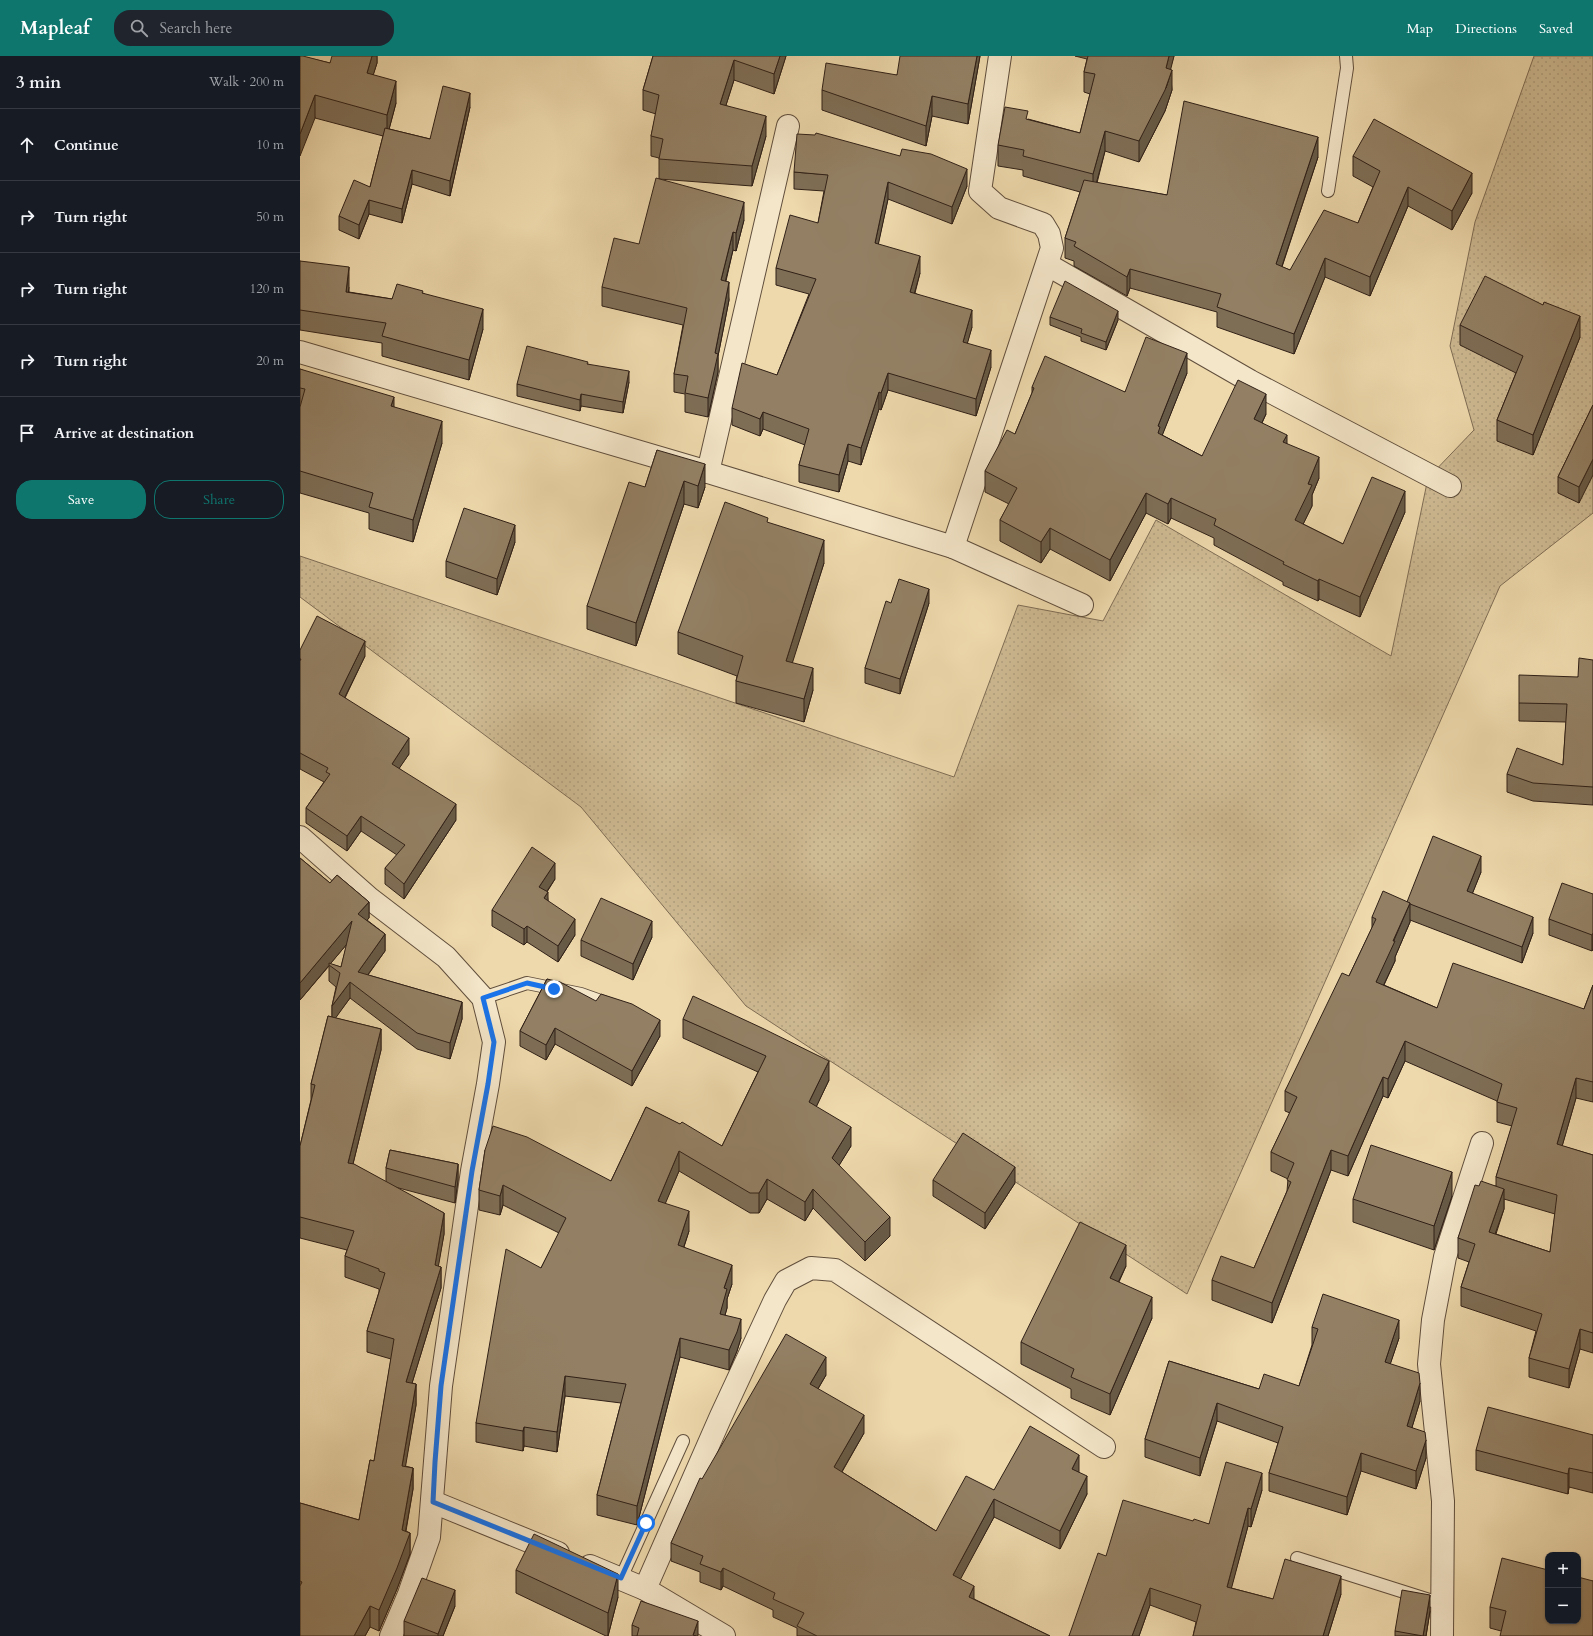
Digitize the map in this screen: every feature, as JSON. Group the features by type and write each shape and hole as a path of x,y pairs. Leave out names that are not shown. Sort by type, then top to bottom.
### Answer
{"street":[{"path":"953,547 1048,264 1052,248 1049,234 1043,224 999,208 980,191 1000,56"},
{"path":"708,472 788,126"},
{"path":"1048,264 1250,380 1450,486"},
{"path":"300,352 708,472 953,547 1082,605"},
{"path":"300,837 369,898 446,957 483,998 494,1042 472,1171 441,1386 433,1502 429,1537 409,1594 391,1636"},
{"path":"1442,1636 1443,1501 1429,1364 1433,1320 1445,1257 1482,1143"},
{"path":"645,1589 774,1300 786,1281 811,1268 835,1270 1104,1447"},
{"path":"433,1502 645,1589 724,1636"}],"lane":[{"path":"1328,191 1347,68 1346,56"},
{"path":"483,998 527,983 581,994 624,1009"},
{"path":"621,1578 683,1441"},
{"path":"1297,1558 1442,1604"}],"shaded area":[{"path":"1534,56 1593,56 1593,513 1500,586 1187,1294 746,1006 581,807 300,597 300,556 954,777 1018,605 1103,621 1156,520 1391,656 1428,478 1474,430 1450,346 1475,222"}],"building":[{"path":"300,56 330,63 332,56 372,56 367,73 396,81 387,115 315,95 300,134"},
{"path":"653,56 780,56 774,74 734,60 720,104 766,116 752,166 659,159 663,139 651,136 659,95 643,90"},
{"path":"900,56 977,56 968,104 932,96 926,126 822,90 826,63 897,75"},
{"path":"1088,56 1169,56 1166,68 1172,70 1165,90 1139,141 1105,131 1093,174 1023,156 1024,150 998,145 1005,107 1028,111 1026,119 1080,133 1095,74 1084,72"},
{"path":"443,86 470,93 450,181 412,170 402,209 369,200 359,225 339,216 354,180 370,187 385,128 430,139"},
{"path":"1184,101 1318,137 1276,264 1290,270 1324,210 1358,223 1380,171 1353,156 1374,119 1472,173 1452,211 1408,187 1370,277 1325,258 1294,334 1217,307 1221,294 1130,269 1127,277 1074,246 1076,242 1065,238 1084,180 1167,195"},
{"path":"816,133 900,156 902,149 931,154 967,169 952,207 888,182 875,243 920,256 910,292 972,310 963,342 991,350 976,399 888,373 881,393 879,392 861,448 848,444 839,475 799,465 809,429 763,412 760,419 732,408 742,363 777,375 816,279 776,268 790,215 818,223 828,175 794,172 797,134 815,135"},
{"path":"656,178 744,202 736,233 733,232 721,280 729,282 715,353 718,354 708,398 685,393 688,376 674,374 687,308 602,287 614,238 639,244"},
{"path":"300,261 349,267 346,292 392,299 397,284 423,291 422,293 483,309 469,360 382,336 386,323 300,310"},
{"path":"1485,276 1543,305 1544,302 1580,316 1533,435 1497,420 1523,356 1460,325"},
{"path":"1065,281 1118,311 1106,342 1081,333 1082,329 1050,317"},
{"path":"1146,337 1187,353 1158,426 1160,427 1158,433 1202,456 1238,380 1266,394 1254,419 1287,435 1283,442 1319,457 1308,484 1312,485 1295,520 1343,544 1372,477 1405,491 1360,597 1319,579 1318,581 1283,564 1284,562 1214,525 1216,519 1171,498 1168,504 1146,493 1110,560 1050,528 1041,542 1000,520 1017,488 985,471 1007,430 1015,434 1034,388 1032,387 1045,356 1125,392"},
{"path":"527,346 588,362 587,364 629,371 623,402 581,394 580,400 517,384"},
{"path":"300,369 394,397 391,406 442,421 413,520 369,507 373,493 300,471 300,407 305,389 300,388"},
{"path":"1593,405 1593,459 1579,487 1558,477"},
{"path":"657,450 705,464 698,486 684,481 636,623 587,606 629,482 645,487"},
{"path":"725,502 768,518 767,522 824,540 786,661 813,668 804,699 736,681 743,656 678,632"},
{"path":"464,508 515,525 497,579 446,561"},
{"path":"899,579 929,589 900,679 865,668 886,601 891,603"},
{"path":"317,616 365,641 339,694 409,738 392,764 456,804 404,884 385,868 405,845 361,816 347,836 306,808 330,774 326,772 328,768 300,753 300,650"},
{"path":"1579,658 1593,660 1593,787 1533,783 1507,774 1517,748 1563,765 1567,704 1519,703 1519,675 1578,677"},
{"path":"1433,836 1481,856 1467,891 1533,917 1522,947 1407,902"},
{"path":"532,847 555,863 539,887 548,892 544,898 575,919 558,946 527,926 524,929 492,910"},
{"path":"300,858 330,883 337,875 369,902 358,914 385,934 358,972 462,1002 450,1043 417,1033 350,982 332,1006 340,973 329,965 329,963 341,967 352,921 300,983"},
{"path":"1562,883 1593,894 1592,935 1549,919"},
{"path":"1383,891 1410,903 1393,941 1395,941 1376,982 1437,1008 1453,963 1584,1009 1593,985 1593,1082 1576,1078 1557,1144 1593,1155 1593,1333 1580,1329 1569,1369 1529,1358 1542,1314 1461,1287 1475,1244 1458,1238 1475,1185 1479,1186 1481,1181 1504,1189 1489,1232 1550,1252 1557,1195 1496,1177 1517,1108 1497,1102 1502,1084 1405,1041 1388,1079 1383,1077 1348,1156 1331,1150 1272,1303 1212,1280 1221,1256 1254,1268 1291,1182 1287,1180 1294,1163 1271,1152 1297,1097 1285,1091 1342,973 1349,976 1376,919 1372,917"},
{"path":"601,898 652,921 633,964 581,940"},
{"path":"547,979 560,982 596,1001 601,994 632,1004 660,1020 632,1071 555,1028 546,1045 520,1031"},
{"path":"693,996 829,1061 809,1102 851,1127 832,1158 890,1217 865,1242 813,1189 805,1202 767,1179 759,1193 750,1193 679,1151 658,1201 689,1211 678,1245 732,1265 724,1288 727,1289 720,1314 741,1319 729,1350 680,1338 637,1506 597,1495 626,1384 565,1376 557,1432 524,1427 523,1431 476,1423 506,1249 541,1268 566,1218 503,1185 500,1196 479,1190 485,1150 493,1126 527,1137 611,1181 646,1107 680,1124 682,1122 722,1146 766,1056 683,1019"},
{"path":"328,1016 381,1029 348,1163 354,1164 444,1213 435,1265 441,1267 406,1382 416,1384 402,1466 413,1468 402,1530 410,1533 379,1610 370,1606 354,1636 300,1636 300,1586 302,1582 300,1581 300,1503 359,1520 370,1460 374,1461 394,1339 367,1331 385,1273 379,1271 379,1269 345,1256 354,1231 300,1217 300,1146 315,1085 311,1084"},
{"path":"963,1133 1015,1167 985,1213 933,1180"},
{"path":"1371,1145 1452,1172 1434,1226 1353,1199"},
{"path":"390,1150 458,1164 455,1187 386,1168"},
{"path":"1080,1222 1126,1245 1110,1278 1152,1297 1110,1394 1071,1377 1074,1369 1021,1342"},
{"path":"1323,1294 1399,1320 1385,1362 1419,1373 1420,1383 1407,1426 1425,1432 1426,1440 1416,1471 1361,1453 1347,1497 1269,1473 1283,1427 1217,1403 1200,1458 1145,1439 1169,1361 1259,1389 1264,1374 1299,1386 1318,1329 1312,1327"},
{"path":"786,1334 826,1357 810,1384 864,1415 834,1467 936,1531 966,1476 994,1490 1030,1426 1079,1455 1072,1469 1087,1476 1060,1531 994,1499 953,1575 974,1586 969,1597 1050,1636 817,1636 797,1626 804,1613 773,1599 775,1593 723,1568 721,1572 700,1564 703,1556 671,1543 700,1478 702,1479"},
{"path":"1488,1407 1593,1435 1593,1473 1569,1468 1568,1474 1476,1450"},
{"path":"1226,1462 1262,1473 1251,1509 1248,1508 1227,1587 1273,1599 1285,1559 1341,1576 1323,1636 1193,1636 1201,1605 1150,1588 1132,1636 1069,1636 1098,1553 1106,1556 1123,1500 1193,1521 1194,1519 1209,1524"},
{"path":"534,1534 618,1574 608,1613 516,1570"},
{"path":"1502,1558 1545,1569 1545,1624 1581,1624 1581,1578 1593,1581 1593,1636 1500,1636 1506,1611 1490,1607"},
{"path":"422,1578 455,1590 438,1634 404,1621"},
{"path":"1402,1590 1430,1595 1423,1636 1395,1631"},
{"path":"641,1601 698,1621 693,1635 696,1636 637,1636 639,1628 632,1625"}],"route":[{"path":"554,989 527,983 483,998 494,1042 472,1171 441,1386 433,1502 621,1578 646,1523"}]}
